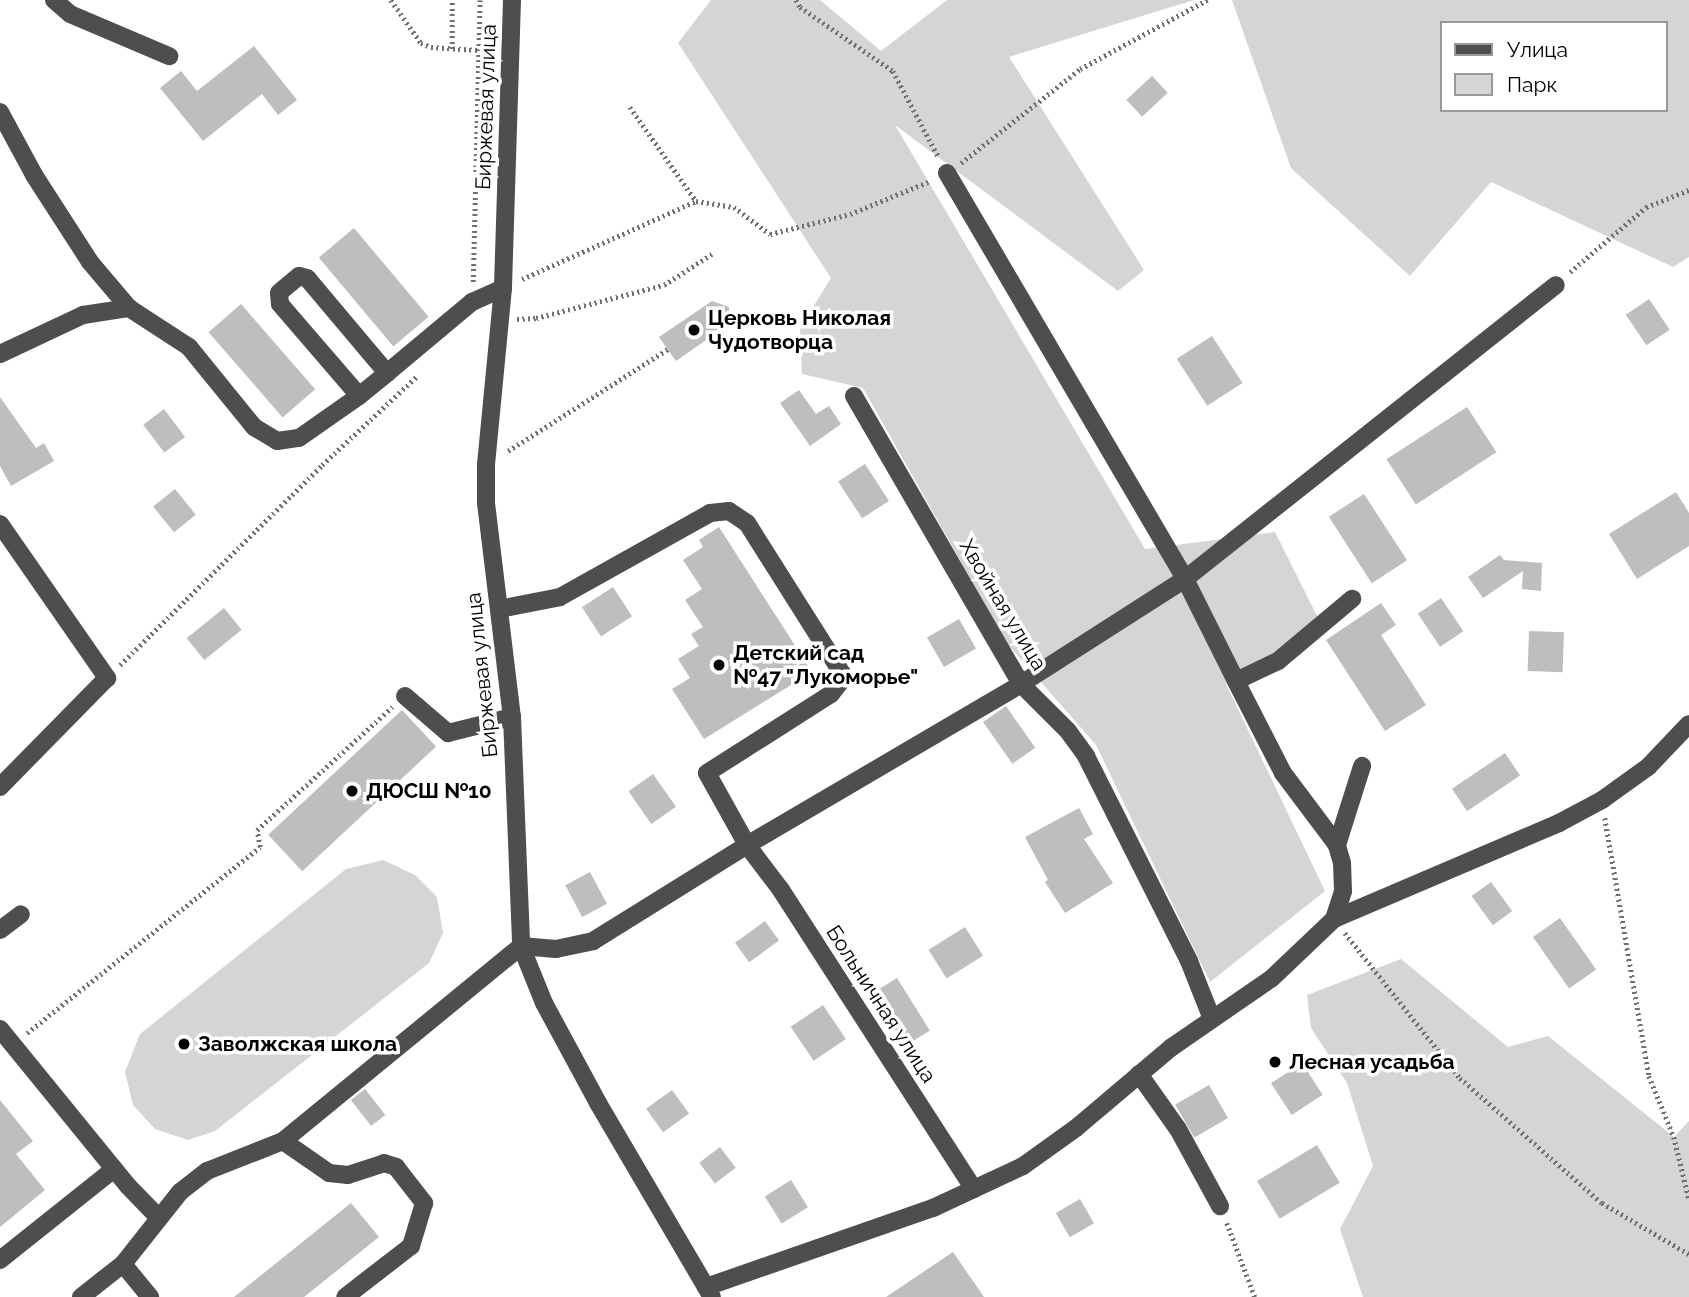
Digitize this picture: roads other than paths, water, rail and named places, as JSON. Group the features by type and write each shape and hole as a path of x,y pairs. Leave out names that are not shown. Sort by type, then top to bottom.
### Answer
{"street":[{"path":"54,0 70,14 169,56"},
{"name":"Биржевая улица","path":"512,0 503,288 486,465 486,503 512,717 521,946 544,1003 598,1103 709,1292"},
{"path":"0,112 34,175 90,262 128,308 190,347 254,427 277,441 299,438 359,396 472,302 503,288"},
{"path":"947,173 1185,579 1283,773 1337,845 1342,863 1343,891 1334,919"},
{"path":"359,396 280,304 279,293 299,276 307,278 387,373"},
{"path":"81,1297 123,1264 180,1192 207,1171 283,1141 521,946 556,949 593,941 747,845 1021,684 1185,579 1556,285"},
{"path":"0,354 83,315 128,308"},
{"name":"Хвойная улица","path":"854,396 1021,684 1068,731 1086,756 1189,961 1212,1018"},
{"name":"Больничная улица","path":"499,609 560,597 710,513 729,511 747,523 842,673 841,681 831,694 706,772 747,845 781,890 974,1189"},
{"path":"0,524 107,678 0,787"},
{"path":"1236,681 1278,661 1352,598"},
{"path":"405,696 448,733 512,717"},
{"path":"709,1292 933,1208 1023,1166 1065,1136 1139,1073 1212,1018 1272,978 1334,919 1559,823 1602,800 1648,767 1689,724"},
{"path":"1337,845 1363,766"},
{"path":"0,930 21,914"},
{"path":"0,1029 114,1169 158,1217"},
{"path":"1139,1073 1178,1129 1220,1206"},
{"path":"283,1141 329,1173 348,1175 384,1163 396,1167 424,1202 411,1246 345,1297"},
{"path":"0,1260 114,1169"},
{"path":"123,1264 150,1297"}],"place":[{"name":"Церковь Николая Чудотворца","path":"694,330"},
{"name":"Детский сад №47 \"Лукоморье\"","path":"719,665"},
{"name":"ДЮСШ №10","path":"352,791"},
{"name":"Заволжская школа","path":"184,1044"},
{"name":"Лесная усадьба","path":"1275,1062"}]}
